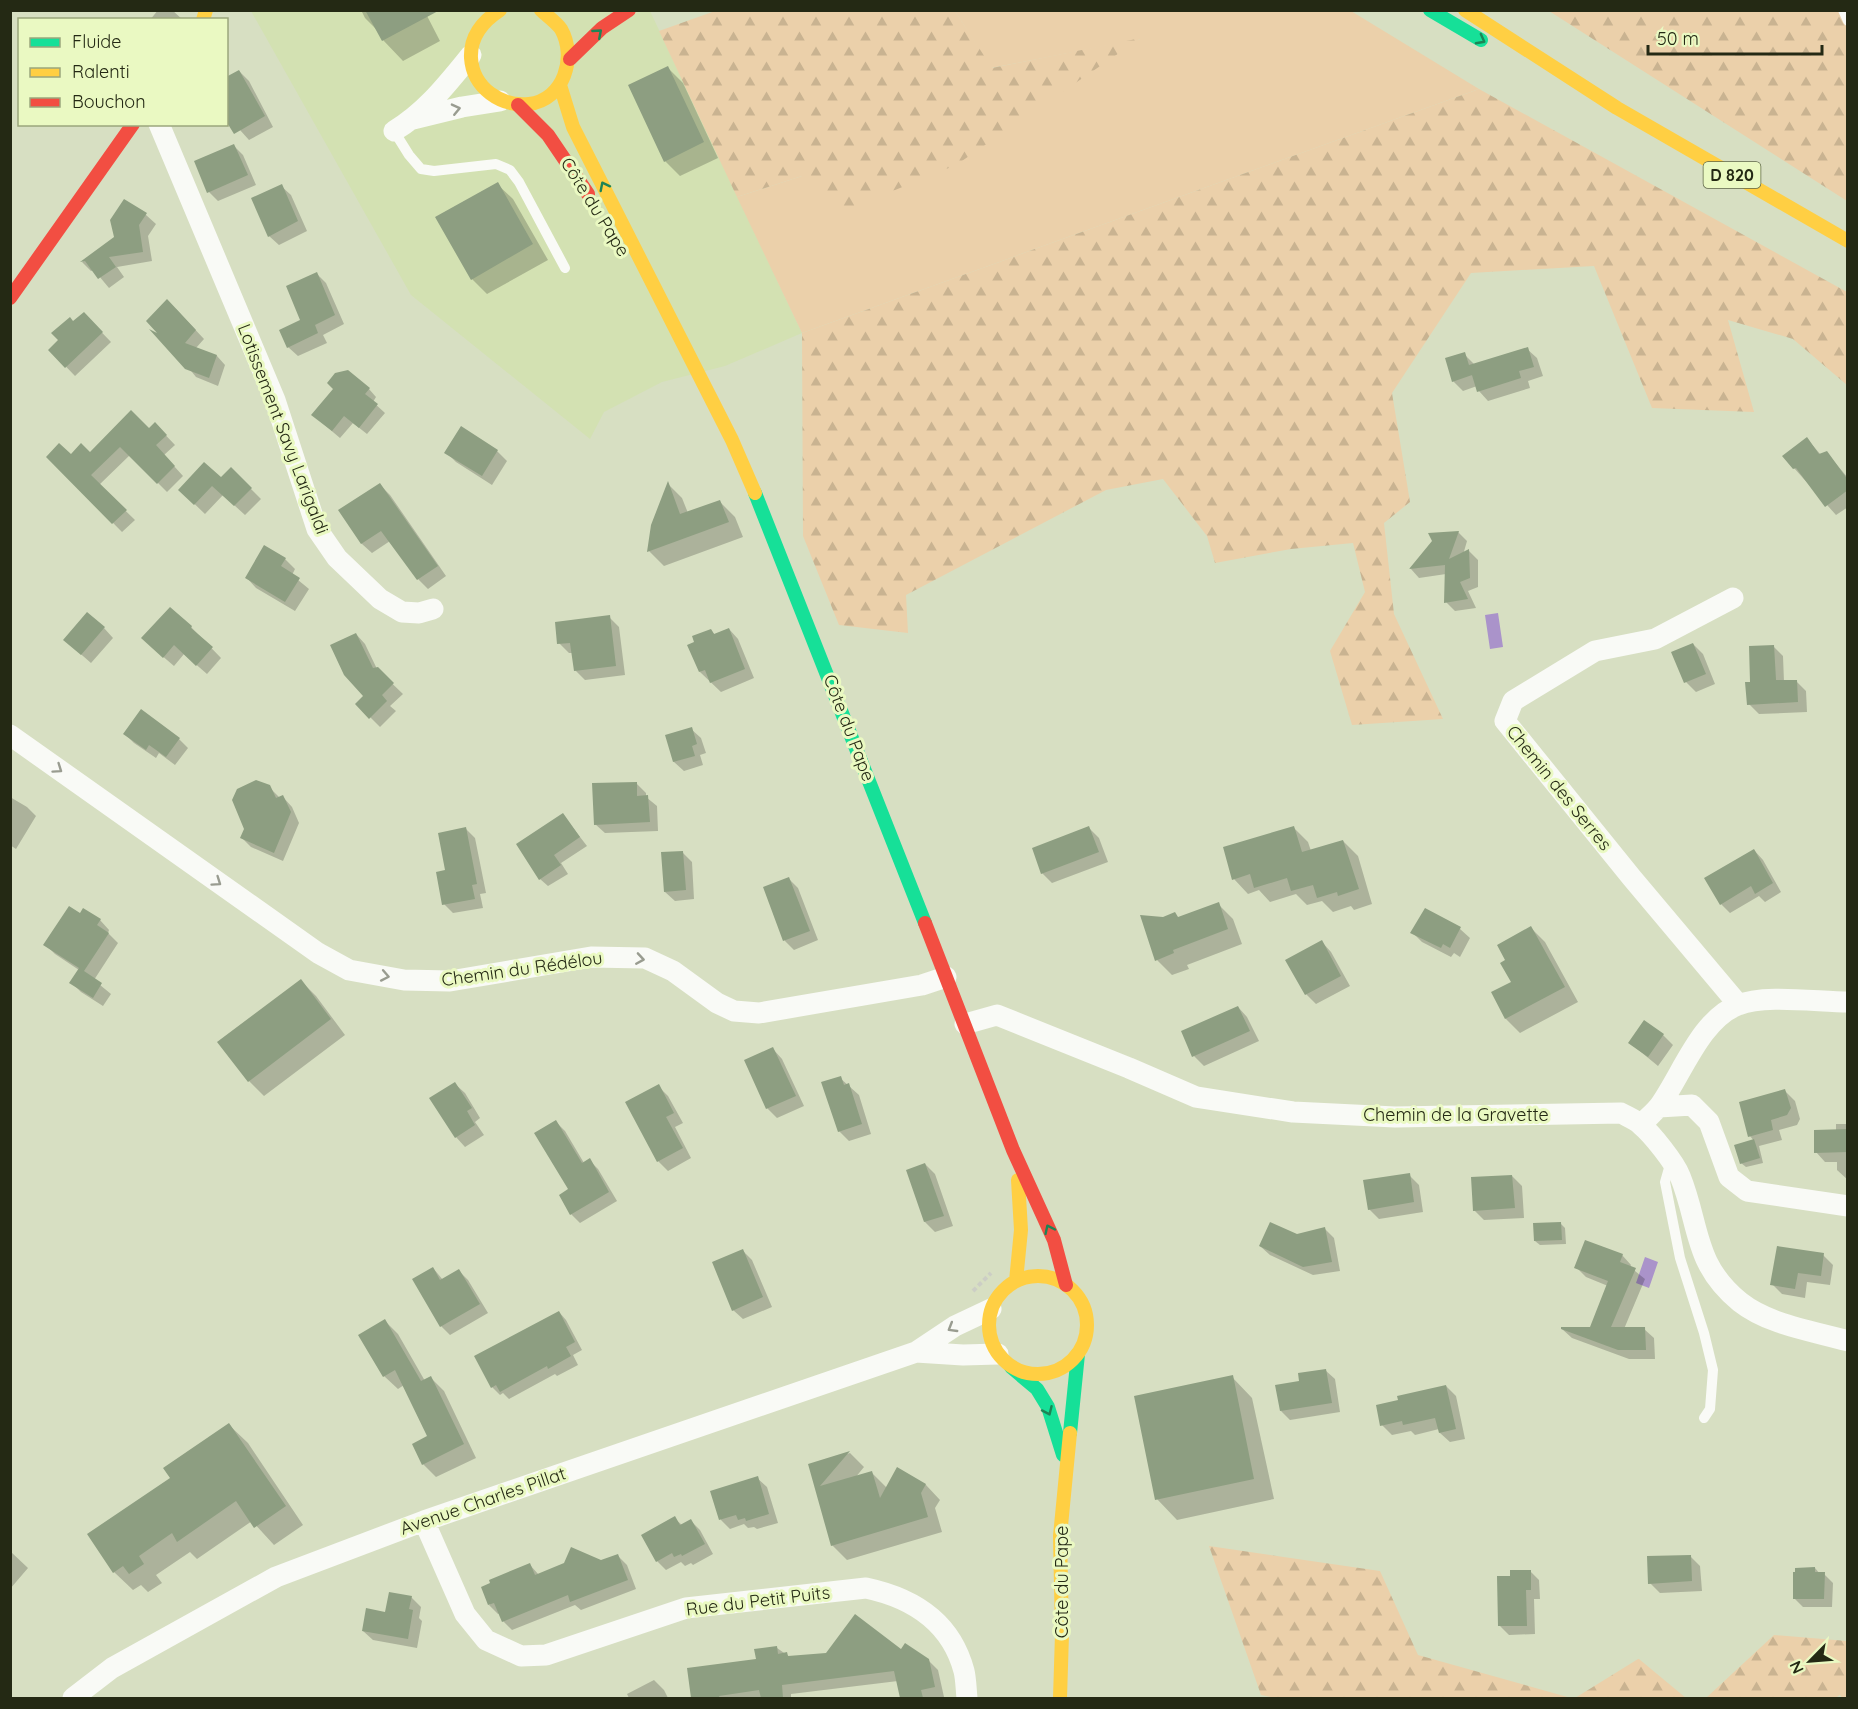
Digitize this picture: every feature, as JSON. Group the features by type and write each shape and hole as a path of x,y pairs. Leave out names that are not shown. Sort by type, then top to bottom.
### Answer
{"main road":[{"path":"473,45 482,24 500,10"},
{"path":"570,59 602,28 629,10"},
{"name":"D 820","path":"1430,10 1502,51 1617,108"},
{"name":"D 820","path":"1465,10 1617,108 1848,241"},
{"path":"509,103 534,103 549,96 560,85 567,72 570,59 568,43 562,29 551,14"},
{"path":"469,19 473,45"},
{"name":"Côte du Pape","path":"473,45 474,73 484,90 534,117 553,138 634,270 667,314"},
{"name":"Côte du Pape","path":"560,85 573,127 732,440 760,505 1013,1150 1054,1240 1066,1285"},
{"path":"10,298 133,126"},
{"name":"Côte du Pape","path":"1013,1150 1022,1209 1022,1245 1016,1281"},
{"path":"1041,1276 1066,1285 1077,1296 1084,1310 1086,1332 1078,1354 1068,1365 1040,1375 1025,1373 1005,1361 991,1340 988,1324 991,1309 1005,1288 1028,1277 1041,1276"},
{"name":"Côte du Pape","path":"1060,1698 1062,1634 1060,1536 1078,1354"},
{"name":"Côte du Pape","path":"1005,1361 1036,1389 1048,1407 1066,1466"}],"street":[{"path":"413,120 444,87 473,45"},
{"path":"394,131 413,120 462,107 509,103"},
{"name":"Lotissement Savy Larigaldi","path":"160,126 275,400 317,529 337,558 380,599 402,612 419,613 433,609"},
{"name":"Chemin des Serres","path":"1733,598 1655,639 1595,651 1513,701 1505,721 1738,1004"},
{"name":"Chemin du Rédélou","path":"10,735 318,953 349,969 405,980 450,981 591,957 645,958 673,971 734,1011 759,1013 922,985 946,977"},
{"path":"1641,1125 1659,1107 1706,1031 1720,1015 1738,1004 1786,1000 1848,1002"},
{"name":"Chemin de la Gravette","path":"965,1024 998,1015 1196,1097 1270,1109 1395,1117 1621,1113 1641,1125 1671,1160 1680,1175 1701,1250 1718,1281 1741,1303 1770,1318 1848,1341"},
{"path":"1659,1107 1692,1106 1701,1114 1709,1122 1729,1177 1748,1191 1848,1206"},
{"name":"Avenue Charles Pillat","path":"73,1698 111,1668 276,1577 424,1521 915,1352 955,1326 991,1309"},
{"name":"Avenue Charles Pillat","path":"915,1352 1005,1361"},
{"name":"Rue du Petit Puits","path":"424,1521 465,1614 486,1640 521,1656 546,1655 686,1608 866,1588 888,1592 911,1602 932,1618 950,1640 964,1670 967,1698"}],"lane":[{"path":"1843,10 1848,21"},
{"path":"394,131 421,169 434,171 496,164 510,170 519,182 566,268"},
{"path":"1671,1160 1665,1182 1680,1258 1704,1333 1713,1370 1710,1409 1704,1419"}],"shaded area":[{"path":"251,11 650,11 802,333 725,366 662,382 604,412 590,439 411,295"},
{"path":"1498,613 1503,647 1490,649 1485,615"},
{"path":"1645,1257 1658,1262 1649,1288 1636,1283"}],"green space":[{"path":"715,11 955,11 992,68 1141,38 956,165 844,211 802,176 737,197 659,31"},
{"path":"955,11 1351,11 1479,89 802,333 737,197 802,176 1140,39 991,68"},
{"path":"1549,11 1847,11 1847,201"},
{"path":"1479,89 1847,292 1847,385 1793,339 1728,320 1754,412 1652,408 1594,266 1471,273 1392,393 1410,502 1384,523 1394,614 1443,719 1352,725 1330,651 1365,592 1353,543 1291,549 1215,563 1207,536 1163,479 1106,490 906,595 908,633 839,625 803,536 802,333"},
{"path":"1209,1546 1380,1571 1418,1655 1571,1698 1276,1698 1261,1695"},
{"path":"1774,1635 1847,1641 1847,1698 1842,1698 1840,1695 1835,1698 1706,1698"},
{"path":"1638,1659 1686,1698 1575,1698"}],"building":[{"path":"365,10 440,10 382,41"},
{"path":"668,66 704,142 664,162 628,85"},
{"path":"239,70 265,116 234,134 228,124 228,76"},
{"path":"234,144 248,175 207,193 194,161"},
{"path":"498,182 533,244 471,280 435,217"},
{"path":"282,184 298,221 268,237 251,198"},
{"path":"124,199 147,213 139,225 143,252 109,257 116,267 98,279 85,261 80,262 114,237 110,220"},
{"path":"317,272 335,315 315,325 318,333 287,348 279,330 300,320 286,286"},
{"path":"167,299 196,330 185,343 217,355 209,378 185,369 149,329 157,333 146,321"},
{"path":"84,312 103,332 65,368 48,350 58,340 51,333 70,317 73,321"},
{"path":"1528,347 1534,367 1519,371 1521,378 1477,392 1469,365"},
{"path":"1465,352 1472,375 1452,382 1445,358"},
{"path":"348,370 370,388 365,394 378,404 359,428 344,416 332,431 311,415 333,389 327,383 335,373"},
{"path":"131,410 149,428 155,422 167,435 156,445 175,466 157,484 120,447 91,475 127,510 112,524 46,457 59,443 71,454 81,443 90,452"},
{"path":"461,426 498,450 482,476 444,453"},
{"path":"1807,437 1819,454 1827,451 1848,480 1848,490 1825,507 1796,468 1793,469 1782,456"},
{"path":"204,462 221,477 231,467 252,488 234,506 212,486 194,505 178,490"},
{"path":"668,481 680,514 720,500 729,522 647,552 651,525"},
{"path":"380,483 438,566 417,580 381,531 361,544 338,510"},
{"path":"1459,531 1449,559 1469,549 1470,578 1460,582 1468,599 1444,603 1445,565 1409,569 1432,541 1428,533"},
{"path":"264,545 286,558 281,566 300,578 285,602 245,578"},
{"path":"170,607 213,647 196,666 174,645 163,658 141,638"},
{"path":"87,612 105,627 81,655 63,640"},
{"path":"610,615 616,666 574,671 570,643 557,644 555,622"},
{"path":"729,628 745,669 710,683 705,670 699,672 687,645 694,642 692,636 711,629 714,634"},
{"path":"356,633 373,668 378,667 394,683 382,695 387,701 369,719 355,704 363,696 344,675 330,645"},
{"path":"1693,643 1706,674 1684,683 1671,652"},
{"path":"1774,645 1776,680 1797,680 1798,702 1747,705 1745,682 1750,682 1749,646"},
{"path":"141,709 180,738 166,757 149,745 146,750 123,734"},
{"path":"692,727 697,744 692,746 695,756 673,762 665,735"},
{"path":"256,780 270,785 276,798 283,795 291,812 274,853 240,838 244,829 232,800 237,789"},
{"path":"637,782 637,796 648,795 650,822 594,825 592,783"},
{"path":"563,813 580,837 554,855 561,865 539,880 516,844"},
{"path":"1089,826 1099,852 1041,874 1032,848"},
{"path":"1294,826 1302,852 1343,840 1359,889 1338,896 1337,892 1317,898 1313,885 1291,891 1287,878 1254,888 1250,874 1232,880 1223,847"},
{"path":"466,827 477,884 472,885 475,899 442,905 436,872 445,870 438,833"},
{"path":"1754,849 1773,883 1755,894 1751,886 1720,905 1704,878"},
{"path":"683,851 686,890 664,892 661,852"},
{"path":"789,877 810,931 783,941 763,887"},
{"path":"1219,902 1228,929 1173,950 1174,953 1155,961 1140,915 1163,917 1175,912 1178,917"},
{"path":"69,906 80,913 83,908 101,919 97,925 109,933 84,971 102,983 93,998 69,983 79,968 43,945"},
{"path":"1425,908 1461,927 1450,948 1443,944 1441,948 1410,933"},
{"path":"1531,926 1565,987 1505,1019 1491,992 1511,982 1500,963 1505,960 1497,945"},
{"path":"1322,940 1341,976 1305,995 1285,960"},
{"path":"301,979 331,1019 248,1082 217,1042"},
{"path":"1238,1006 1250,1031 1192,1057 1181,1031"},
{"path":"1644,1020 1664,1034 1648,1057 1628,1043"},
{"path":"773,1047 796,1096 766,1109 744,1060"},
{"path":"841,1076 844,1085 849,1083 862,1124 838,1132 821,1082"},
{"path":"455,1082 472,1108 467,1111 475,1125 455,1138 429,1098"},
{"path":"659,1084 674,1113 666,1117 683,1148 657,1162 625,1102"},
{"path":"1785,1089 1791,1108 1787,1115 1771,1120 1773,1130 1748,1137 1739,1102"},
{"path":"556,1120 582,1163 590,1158 609,1192 570,1215 559,1195 568,1189 534,1133"},
{"path":"1848,1129 1848,1152 1814,1153 1814,1130"},
{"path":"1754,1139 1760,1158 1740,1164 1734,1145"},
{"path":"925,1163 944,1216 924,1222 906,1170"},
{"path":"1410,1173 1414,1202 1368,1210 1363,1180"},
{"path":"1512,1175 1515,1208 1473,1211 1471,1177"},
{"path":"1270,1222 1297,1234 1325,1227 1332,1262 1303,1267 1259,1246"},
{"path":"1561,1222 1562,1240 1534,1241 1533,1223"},
{"path":"1585,1240 1623,1254 1620,1262 1636,1268 1611,1327 1645,1327 1646,1350 1618,1350 1561,1329 1561,1327 1590,1327 1608,1281 1574,1268"},
{"path":"1777,1246 1824,1253 1821,1276 1798,1273 1795,1289 1770,1285"},
{"path":"743,1249 763,1297 732,1311 712,1262"},
{"path":"433,1267 440,1280 459,1269 480,1304 440,1327 412,1279"},
{"path":"559,1311 575,1342 566,1347 571,1356 548,1369 547,1366 500,1392 496,1385 491,1388 474,1356"},
{"path":"385,1319 421,1381 431,1376 464,1444 422,1465 412,1444 427,1436 395,1370 383,1377 358,1335"},
{"path":"1326,1369 1332,1403 1280,1411 1275,1385 1299,1381 1298,1373"},
{"path":"1233,1375 1254,1479 1155,1500 1134,1396"},
{"path":"1446,1385 1456,1429 1439,1433 1435,1418 1403,1425 1402,1421 1380,1426 1376,1405 1398,1400 1397,1396"},
{"path":"229,1423 286,1506 254,1528 236,1501 177,1542 172,1533 139,1556 144,1564 129,1574 123,1566 113,1573 87,1534 170,1478 163,1468"},
{"path":"850,1451 820,1486 872,1471 880,1498 897,1467 926,1484 921,1493 928,1517 831,1546 808,1464"},
{"path":"758,1476 769,1514 746,1521 745,1518 738,1520 736,1515 719,1520 710,1491"},
{"path":"675,1516 680,1525 691,1519 705,1544 682,1556 681,1554 674,1557 672,1553 656,1562 641,1535"},
{"path":"571,1547 601,1560 618,1554 628,1580 570,1602 568,1595 502,1622 494,1603 488,1605 481,1587 490,1583 489,1580 530,1563 535,1575 564,1563"},
{"path":"1691,1555 1692,1581 1648,1584 1647,1556"},
{"path":"1815,1567 1815,1572 1825,1572 1824,1599 1793,1599 1795,1568"},
{"path":"1510,1570 1531,1570 1531,1590 1526,1590 1527,1626 1498,1626 1497,1576 1510,1576"},
{"path":"389,1592 412,1596 409,1609 413,1610 408,1639 362,1631 366,1608 385,1612"},
{"path":"855,1614 901,1649 905,1643 929,1659 935,1687 921,1690 923,1698 900,1698 894,1671 782,1685 783,1698 761,1698 759,1690 719,1696 720,1698 691,1698 687,1668 756,1659 754,1649 777,1646 778,1654 787,1652 788,1656 826,1653"}],"traffic: fast":[{"path":"1430,10 1481,40"},
{"path":"755,493 925,923"},
{"path":"1070,1433 1078,1354"},
{"path":"1011,1367 1037,1389 1048,1407 1063,1455"}],"traffic: slow":[{"path":"204,18 206,10"},
{"path":"500,10 483,24 475,36 471,50 473,69 483,87 490,93 499,99 519,104 541,101 551,95 559,86 567,64 566,40 561,29 541,10"},
{"path":"1465,10 1617,108 1848,241"},
{"path":"560,85 573,127 732,440 755,493"},
{"path":"1016,1281 1021,1230 1018,1180"},
{"path":"1038,1276 1057,1280 1073,1290 1083,1306 1087,1325 1083,1344 1073,1360 1057,1370 1038,1374 1019,1370 1003,1360 993,1344 989,1325 993,1306 1003,1290 1019,1280 1038,1276"},
{"path":"1060,1698 1062,1634 1060,1536 1070,1433"}],"traffic: jam":[{"path":"570,59 602,28 629,10"},
{"path":"518,105 548,135 588,194"},
{"path":"10,298 132,126"},
{"path":"925,923 1013,1150 1054,1240 1066,1285"}]}
